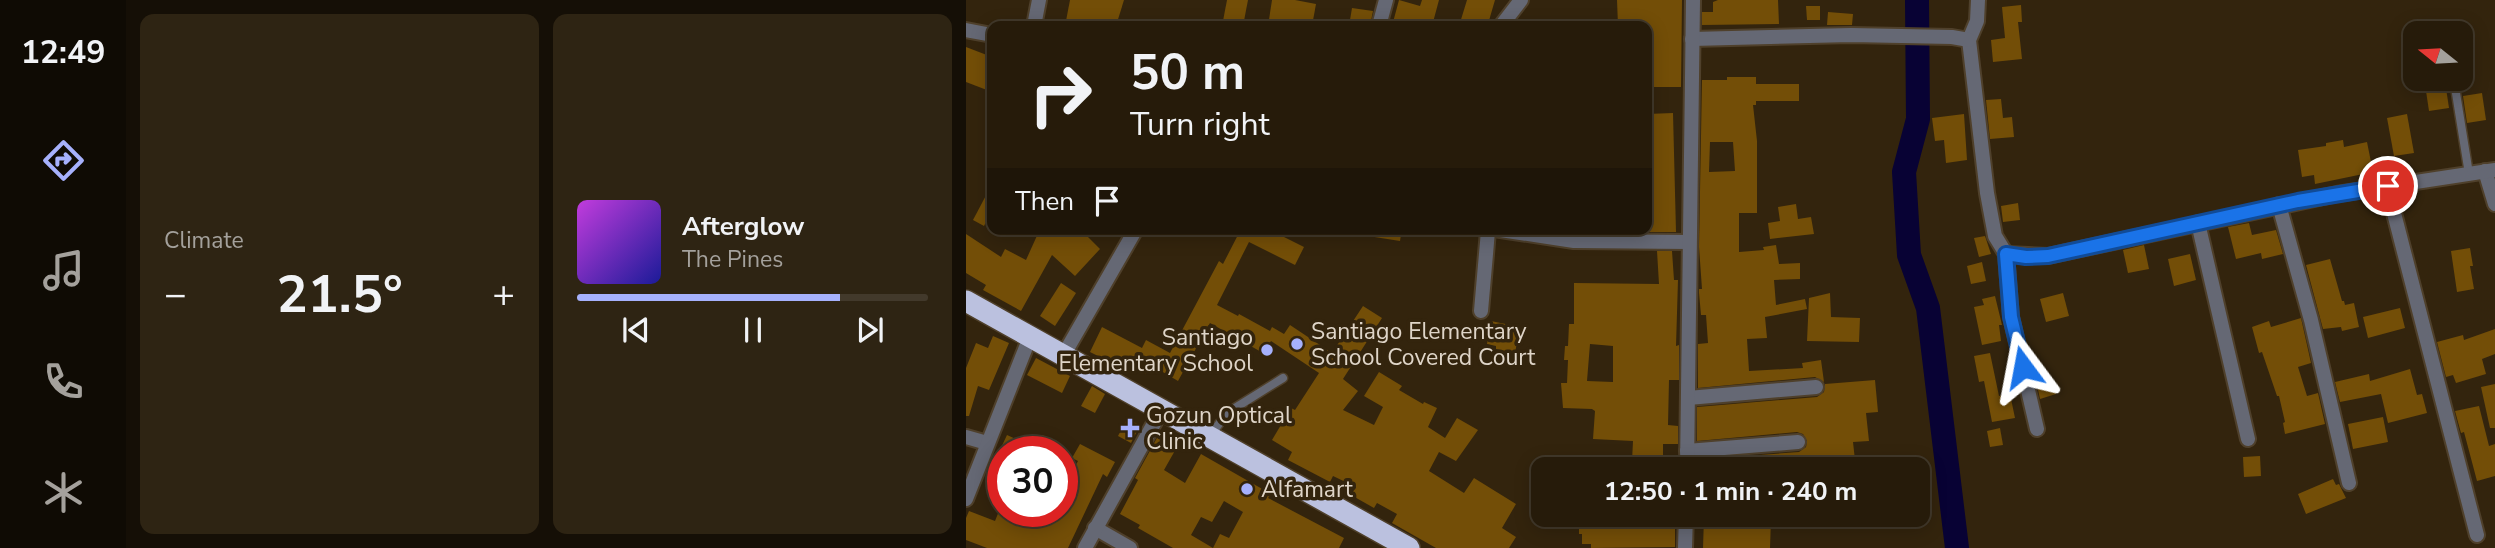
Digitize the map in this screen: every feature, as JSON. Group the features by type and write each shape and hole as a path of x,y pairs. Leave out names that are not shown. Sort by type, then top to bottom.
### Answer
{"highway":[{"path":"966,301 1409,548"}],"street":[{"path":"1035,21 1039,0"},
{"path":"1370,0 1385,1 1380,21"},
{"path":"1505,21 1521,0"},
{"path":"1687,457 1693,0"},
{"path":"1978,0 1977,21 1969,40 1990,212 1995,236 2006,254 2011,317 2037,429"},
{"path":"966,30 987,34"},
{"path":"1692,39 1926,36 1969,40"},
{"path":"2006,254 2048,256 2279,205 2490,170 2495,204"},
{"path":"2388,186 2477,535"},
{"path":"2279,205 2311,320 2349,483"},
{"path":"2198,223 2248,439"},
{"path":"1063,355 1133,235"},
{"path":"1481,311 1488,235"},
{"path":"1530,235 1574,242 1689,242"},
{"path":"990,436 1030,337"},
{"path":"1688,398 1816,387"},
{"path":"1085,548 1162,409"},
{"path":"966,437 987,443 966,499"},
{"path":"1687,451 1798,442"},
{"path":"1685,548 1686,527"},
{"path":"1095,528 1130,548"}],"lane":[{"path":"2456,91 2469,174"},
{"path":"1210,436 1227,413 1283,378"}],"building":[{"path":"1070,0 1124,0 1118,21 1066,21"},
{"path":"1227,0 1248,0 1244,21 1223,21"},
{"path":"1272,0 1316,4 1313,21 1269,21"},
{"path":"1399,0 1420,6 1422,0 1439,0 1433,21 1393,21"},
{"path":"1467,0 1495,0 1489,21 1461,21"},
{"path":"1617,0 1682,0 1681,87 1652,87 1652,21 1618,21"},
{"path":"1778,0 1779,24 1702,25 1702,12 1713,12 1713,2"},
{"path":"2021,5 2022,22 2018,22 2022,59 1993,62 1991,40 2005,38 2002,7"},
{"path":"1806,6 1820,6 1820,20 1807,20"},
{"path":"1352,8 1373,11 1371,21 1350,21"},
{"path":"1828,12 1853,14 1852,25 1827,25"},
{"path":"966,47 987,55 987,90 966,82"},
{"path":"1727,77 1756,77 1756,84 1799,84 1799,101 1756,101 1756,105 1753,105 1757,141 1757,213 1739,213 1739,252 1764,250 1763,247 1776,245 1779,264 1800,263 1800,279 1774,280 1776,305 1805,299 1807,309 1765,317 1767,338 1747,339 1749,371 1803,368 1802,363 1821,360 1824,382 1815,377 1698,388 1698,344 1708,343 1706,315 1701,315 1699,293 1699,289 1702,289 1699,247 1702,80 1727,80","holes":["1710,142 1733,142 1735,171 1709,172"]},
{"path":"2426,91 2446,91 2449,108 2429,111"},
{"path":"2482,93 2486,120 2467,123 2463,96"},
{"path":"2001,99 2003,118 2012,117 2014,137 1990,139 1986,100"},
{"path":"1673,113 1676,232 1652,232 1652,114"},
{"path":"1964,114 1967,160 1946,163 1944,140 1935,141 1932,118"},
{"path":"2407,114 2414,153 2394,156 2387,118"},
{"path":"2343,140 2344,147 2367,142 2373,172 2315,184 2314,175 2302,177 2298,150 2326,146 2326,143"},
{"path":"987,193 987,220 984,226 973,220"},
{"path":"2018,203 2020,220 2003,222 2001,206"},
{"path":"1796,204 1798,219 1811,217 1814,234 1770,239 1768,223 1780,221 1778,207"},
{"path":"2249,223 2252,235 2276,230 2283,254 2262,259 2261,253 2236,259 2228,227"},
{"path":"966,234 1001,257 1005,249 1026,260 1037,235 1086,235 1100,249 1075,276 1052,255 1021,311 983,290 986,285 966,273"},
{"path":"1238,235 1280,235 1304,247 1295,265 1249,242 1217,305 1270,331 1272,327 1284,334 1290,325 1332,353 1363,306 1382,318 1343,379 1358,391 1343,410 1374,425 1383,407 1364,396 1379,372 1402,386 1399,390 1423,404 1424,402 1437,408 1428,427 1445,438 1457,418 1478,430 1456,461 1439,452 1429,471 1464,493 1474,478 1516,504 1502,528 1516,537 1509,548 1436,548 1392,523 1397,514 1377,503 1374,508 1351,495 1356,487 1333,476 1330,482 1288,460 1292,452 1272,440 1291,408 1295,410 1319,373 1271,341 1263,353 1210,323 1178,381 1151,365 1146,374 1114,357 1112,363 1090,352 1102,327 1142,348 1146,340 1170,353 1219,261 1223,264"},
{"path":"1368,235 1401,235 1400,241"},
{"path":"1985,236 1991,254 1979,257 1974,238"},
{"path":"2144,245 2149,269 2128,273 2123,250"},
{"path":"2470,248 2474,289 2457,292 2451,251"},
{"path":"1657,251 1672,251 1674,280 1678,280 1676,346 1679,345 1679,380 1669,380 1668,425 1678,426 1678,444 1663,444 1663,457 1632,457 1633,441 1593,439 1595,411 1563,408 1561,383 1567,383 1568,360 1564,360 1569,324 1574,324 1574,283 1659,284","holes":["1590,344 1613,346 1613,382 1587,381"]},
{"path":"2190,254 2196,280 2174,286 2168,259"},
{"path":"2330,259 2342,301 2345,305 2354,303 2359,327 2342,331 2341,327 2323,329 2306,265"},
{"path":"1982,262 1986,281 1971,284 1967,266"},
{"path":"1061,283 1076,293 1055,326 1040,316"},
{"path":"1830,293 1831,317 1860,318 1859,342 1807,341 1809,298"},
{"path":"2063,293 2069,316 2046,322 2040,299"},
{"path":"1995,296 2002,325 1999,325 2001,341 1982,345 1974,307 1984,305 1982,299"},
{"path":"2400,308 2405,328 2368,338 2363,317"},
{"path":"2301,318 2311,363 2298,367 2307,396 2318,393 2325,424 2285,434 2279,396 2262,352 2259,353 2252,327 2269,321 2271,327"},
{"path":"1491,321 1520,327 1515,353 1487,344"},
{"path":"2495,329 2495,354 2482,359 2486,374 2456,383 2453,375 2446,377 2437,342 2463,335 2464,340"},
{"path":"993,336 1009,343 989,390 978,386 969,416 966,416 966,368 976,343 988,348"},
{"path":"1990,353 1999,396 2010,394 2015,418 1992,422 1984,381 1979,382 1974,356"},
{"path":"1036,358 1070,376 1062,393 1027,375"},
{"path":"2410,369 2417,395 2422,394 2427,413 2388,423 2381,394 2340,402 2335,382 2369,374 2370,381"},
{"path":"1875,380 1878,412 1866,413 1869,441 1853,442 1855,457 1731,457 1799,452 1806,447 1807,441 1803,434 1797,432 1697,441 1697,407 1817,397 1824,392 1825,384"},
{"path":"2051,380 2056,394 2040,399 2037,385"},
{"path":"2495,384 2495,428 2490,428 2481,387"},
{"path":"1092,386 1105,394 1095,413 1081,406"},
{"path":"2479,406 2489,446 2495,444 2495,476 2477,481 2464,432 2461,433 2455,411"},
{"path":"2383,417 2388,442 2353,449 2348,424"},
{"path":"1127,419 1140,425 1131,443 1118,436"},
{"path":"2000,428 2003,445 1990,447 1987,431"},
{"path":"1158,436 1177,447 1164,470 1185,483 1201,454 1271,494 1268,498 1344,538 1339,548 1213,548 1173,548 1120,514 1138,480 1135,478","holes":["1224,501 1243,512 1229,538 1220,534 1213,548 1191,535 1201,517 1212,522"]},
{"path":"1080,444 1115,462 1107,477 1103,474 1078,527 1078,461"},
{"path":"2260,456 2261,476 2244,477 2243,457"},
{"path":"2333,479 2336,485 2339,484 2346,498 2306,514 2298,494"},
{"path":"969,511 987,518 987,527 1078,527 1068,548 987,548 966,540 966,518"},
{"path":"1579,527 1675,527 1675,547 1591,548 1591,544 1582,544 1582,534 1579,534"},
{"path":"1704,527 1771,527 1770,548 1703,548"}],"waterway":[{"path":"1917,0 1918,119 1904,172 1909,255 1928,308 1957,548"}],"place":[{"name":"Santiago Elementary School Covered Court","path":"1297,344"},
{"name":"Santiago Elementary School","path":"1267,350"},
{"name":"Gozun Optical Clinic","path":"1130,428"},
{"name":"Alfamart","path":"1247,489"}],"route":[{"path":"2023,367 2008,299 2006,254 2048,256 2298,201 2388,186"}]}
